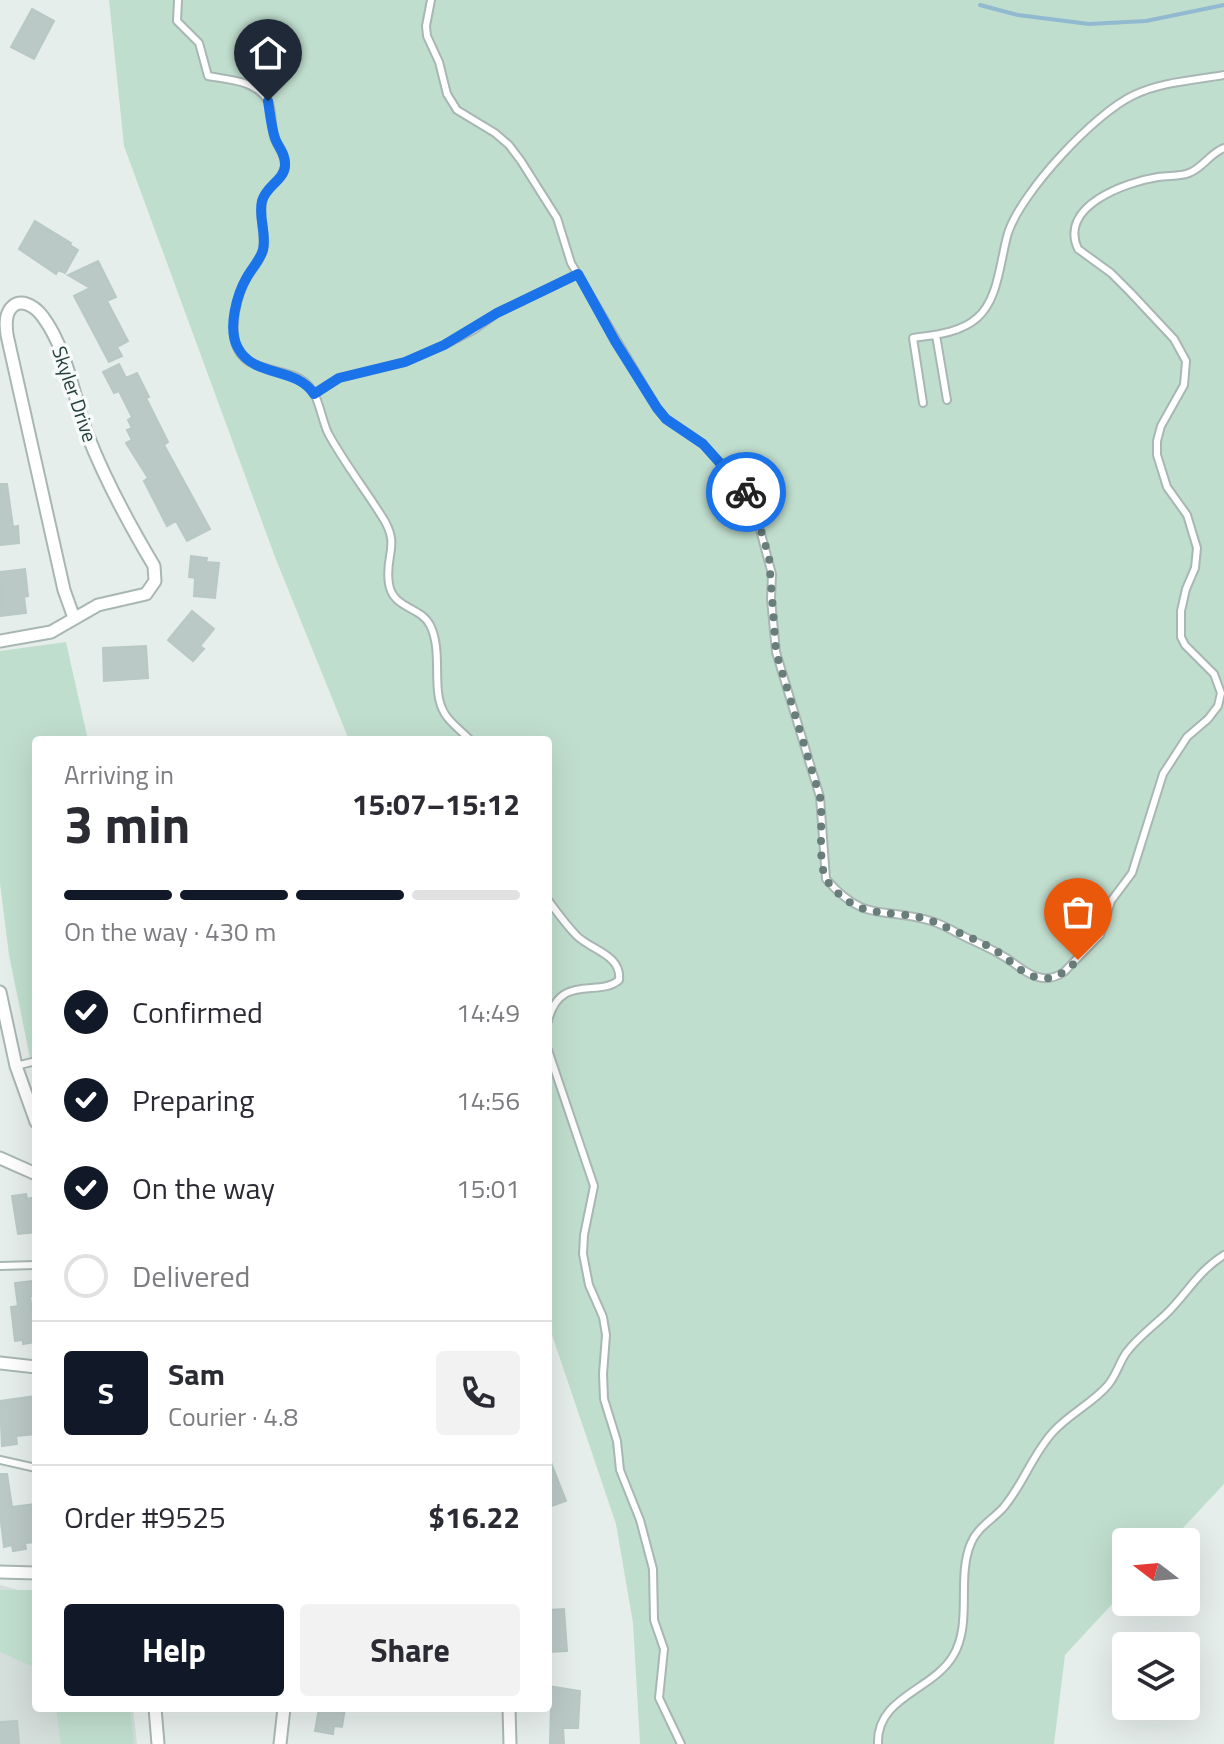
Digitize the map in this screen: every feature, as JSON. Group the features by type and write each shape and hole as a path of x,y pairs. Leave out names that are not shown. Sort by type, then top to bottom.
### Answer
{"street":[{"name":"Skyler Drive","path":"0,641 51,632 108,601 146,594 153,586 156,574 102,469 54,336 37,309 22,302 15,304 8,313 7,335 64,590 74,618"},
{"path":"0,992 16,1066 32,1111"},
{"path":"0,1158 32,1172"},
{"path":"0,1363 32,1367"},
{"path":"0,1572 32,1573"},
{"path":"155,1712 158,1744"},
{"path":"280,1744 284,1712"},
{"path":"509,1712 510,1744"}],"lane":[{"path":"178,0 177,21 199,43 208,76 248,83 268,101 273,134 285,160 282,176 266,191 262,201 262,252 240,294 235,342 247,360 267,370 304,381 314,394 331,438 389,526 392,534 388,583 392,593 405,607 423,616 429,623 439,654 443,711 466,736"},
{"path":"431,0 427,36 439,62 447,94 457,110 495,133 515,153 557,218 564,246 578,274 657,408 666,419 703,444 746,493 754,508 772,574 776,652 823,812 826,879 850,904 862,909 936,922 994,949 1029,975 1040,978 1058,977 1100,935 1111,901 1132,873 1163,774 1187,737 1218,706 1221,693 1214,674 1181,637 1181,611 1195,568 1197,548 1187,515 1167,487 1157,455 1161,426 1184,385 1186,361 1174,339 1130,292 1111,273 1078,249 1074,231 1077,218 1087,207 1107,195 1135,182 1192,172 1224,148"},
{"path":"923,403 913,338 962,327 978,318 992,293 1010,229 1020,208 1061,157 1113,108 1135,94 1224,75"},
{"path":"314,394 339,378 405,362 444,345 497,313 578,274"},
{"path":"936,335 947,400"},
{"path":"552,905 575,934 607,955 617,964 620,972 619,980 613,985 586,986 571,991 552,1010"},
{"path":"16,1066 32,1062"},
{"path":"552,1062 594,1186 583,1254 589,1285 603,1317 606,1335 604,1399 614,1431 620,1470 640,1520 653,1569 652,1607 664,1649 659,1698 681,1744"},
{"path":"878,1744 877,1731 892,1708 926,1685 954,1655 963,1612 971,1540 1009,1500 1031,1459 1053,1431 1108,1385 1137,1340 1167,1313 1201,1272 1224,1255"},
{"path":"0,1266 32,1265"},
{"path":"0,1460 32,1467"}],"shaded area":[{"path":"0,1585 32,1591 32,1712 133,1712 137,1744 0,1744"}],"green space":[{"path":"109,0 1224,0 1224,1484 1183,1528 1112,1528 1112,1604 1065,1655 1054,1744 640,1744 633,1623 616,1524 552,1335 552,736 347,736 275,557 124,146"},
{"path":"66,642 87,736 32,736 32,1067 9,955 0,883 0,651"},
{"path":"0,1590 32,1590 32,1666 0,1652"},
{"path":"57,1712 130,1712 134,1744 61,1744"}],"building":[{"path":"32,9 54,21 34,59 11,47"},
{"path":"35,221 78,250 65,273 58,270 56,274 19,249"},
{"path":"98,261 116,297 107,301 128,341 117,347 122,356 109,362 74,296 90,288 68,275"},
{"path":"119,364 126,378 137,373 168,442 164,445 210,529 187,541 176,521 167,526 144,481 148,478 126,443 132,440 127,430 132,428 128,420 132,417 119,391 114,393 103,372"},
{"path":"0,484 7,484 13,527 18,526 19,543 0,545"},
{"path":"191,556 219,563 215,598 194,596 195,578 189,577"},
{"path":"25,569 26,613 1,616 0,572"},
{"path":"192,611 214,629 200,646 204,649 193,661 168,640"},
{"path":"146,646 148,678 104,681 103,648"},
{"path":"26,1194 27,1199 32,1198 32,1232 18,1234 12,1196"},
{"path":"31,1281 32,1343 15,1341 11,1307 18,1306 15,1283"},
{"path":"32,1397 32,1434 16,1436 17,1444 2,1446 0,1401"},
{"path":"552,1465 566,1501 552,1506"},
{"path":"0,1474 7,1474 12,1507 32,1504 32,1542 25,1543 26,1549 13,1551 12,1545 4,1547"},
{"path":"564,1609 567,1651 552,1652 552,1610"},
{"path":"552,1687 580,1691 578,1728 563,1728 564,1744 550,1744"},
{"path":"318,1712 344,1712 342,1727 334,1726 333,1734 315,1731"},
{"path":"17,1721 19,1744 0,1744 0,1722"}],"waterway":[{"path":"980,5 1018,15 1089,24 1146,21 1224,5"}],"way so far":[{"path":"746,492 769,557 776,652 820,797 826,879 850,904 885,914 936,922 994,949 1029,975 1058,977 1078,960"}],"route":[{"path":"268,101 273,134 282,150 285,169 266,191 262,201 262,252 247,277 236,312 235,342 247,360 267,370 304,381 314,394 339,378 405,362 444,345 497,313 578,274 657,408 666,419 703,444 746,492"}]}
